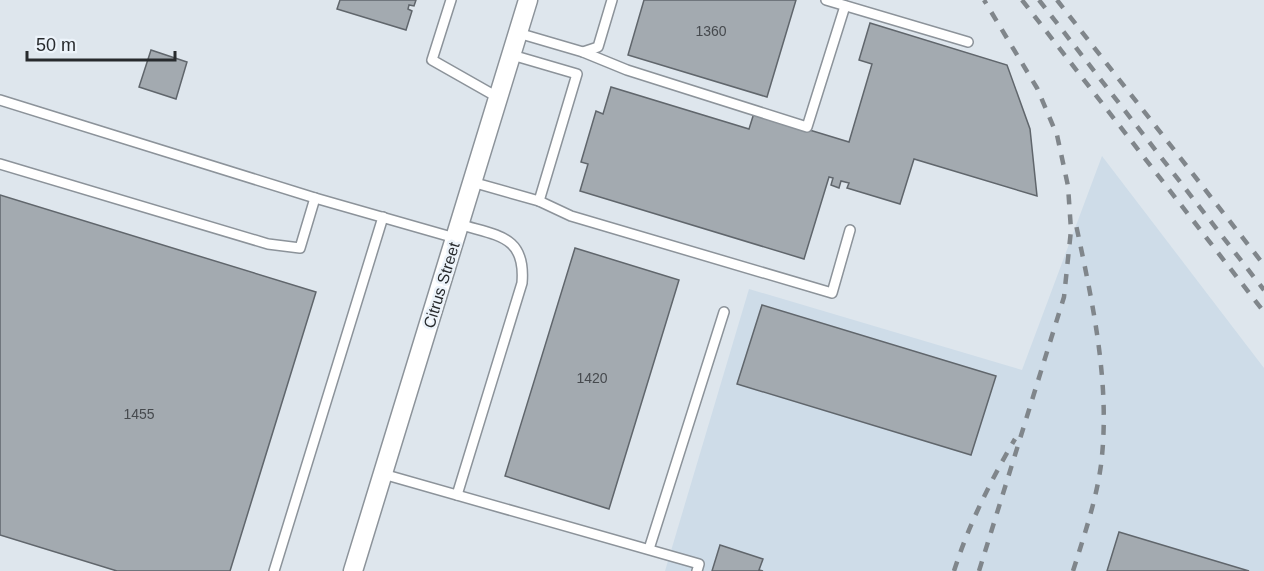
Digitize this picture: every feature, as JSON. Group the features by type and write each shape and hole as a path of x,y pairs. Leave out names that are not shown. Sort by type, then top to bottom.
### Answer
{"street":[{"name":"Citrus Street","path":"353,571 528,0"}],"lane":[{"path":"451,0 432,60 499,98"},
{"path":"583,52 598,47 612,0"},
{"path":"826,0 968,42"},
{"path":"518,33 583,52 627,70 807,127 845,6"},
{"path":"512,55 577,75 538,201"},
{"path":"0,100 315,198 383,217 508,239 516,245 524,266 522,283 457,495"},
{"path":"0,165 268,244 300,248 315,198"},
{"path":"472,183 538,201 571,216 832,293 850,230"},
{"path":"274,571 383,217"},
{"path":"649,549 724,312"},
{"path":"383,474 699,564 697,571"}],"shaded area":[{"path":"1102,156 1264,368 1264,571 665,571 749,289 1022,370"}],"building":[{"path":"340,0 416,0 414,6 409,5 408,9 412,11 406,30 337,9"},
{"path":"644,0 796,0 767,97 628,55"},
{"path":"870,23 1007,65 1030,129 1037,196 914,159 900,204 847,188 849,183 841,181 839,188 831,185 833,178 829,177 804,259 580,191 588,164 581,162 596,111 603,114 611,87 749,129 754,113 849,142 872,64 859,60"},
{"path":"151,50 187,62 176,99 139,87"},
{"path":"0,195 316,292 230,571 117,571 0,535"},
{"path":"575,248 679,280 609,509 505,476"},
{"path":"762,305 996,376 971,455 737,384"},
{"path":"1119,532 1249,571 1107,571"},
{"path":"720,545 763,559 759,570 763,571 712,571"}],"railway":[{"path":"979,571 1064,297 1071,230 1068,186 1057,135 1037,88 984,0"},
{"path":"1022,0 1264,312"},
{"path":"1039,0 1264,290"},
{"path":"1057,0 1264,265"},
{"path":"1073,571 1096,492 1101,465 1104,403 1098,342 1075,220"},
{"path":"954,571 981,504 1015,439"}]}
